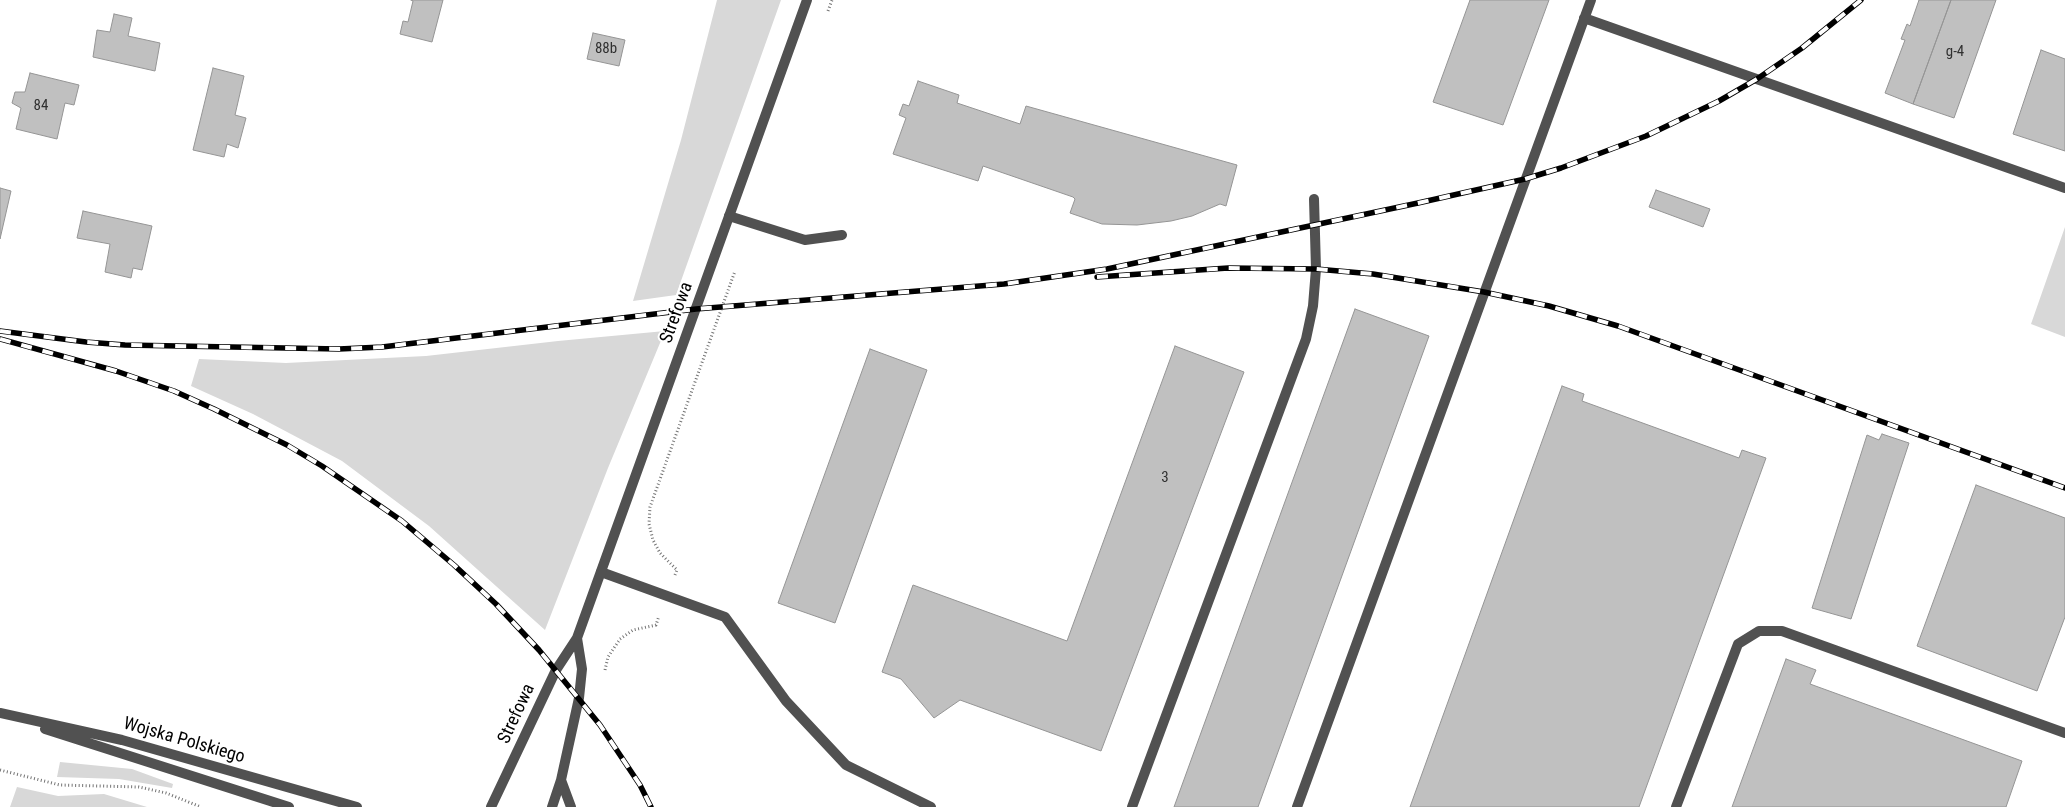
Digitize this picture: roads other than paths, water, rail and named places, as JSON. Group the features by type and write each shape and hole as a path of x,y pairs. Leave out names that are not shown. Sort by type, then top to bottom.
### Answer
{"street":[{"name":"Strefowa","path":"491,807 556,670 577,638 807,0"},
{"path":"1297,807 1590,0"},
{"path":"1584,18 2065,188"},
{"path":"1132,807 1306,338 1313,306 1316,269 1314,199"},
{"path":"729,216 805,240 842,235"},
{"path":"601,572 725,617 786,701 846,765 931,807"},
{"path":"1676,807 1738,644 1759,631 1782,631 2065,733"},
{"name":"Strefowa","path":"552,807 561,780 579,698 582,669 577,638"},
{"name":"Wojska Polskiego","path":"0,713 289,807"},
{"name":"Wojska Polskiego","path":"0,713 122,740 357,807"},
{"path":"561,780 571,807"}],"railway":[{"path":"0,331 125,345 339,349 382,347 696,309 1004,284 1107,269 1418,203 1525,179 1561,168 1646,136 1719,101 1757,79 1802,48 1861,0"},
{"path":"1097,277 1228,268 1316,269 1373,274 1484,292 1549,306 1618,326 2065,488"},
{"path":"0,339 116,371 174,391 214,409 287,445 322,466 402,521 496,604 539,650 600,725 640,785 651,807"}]}
